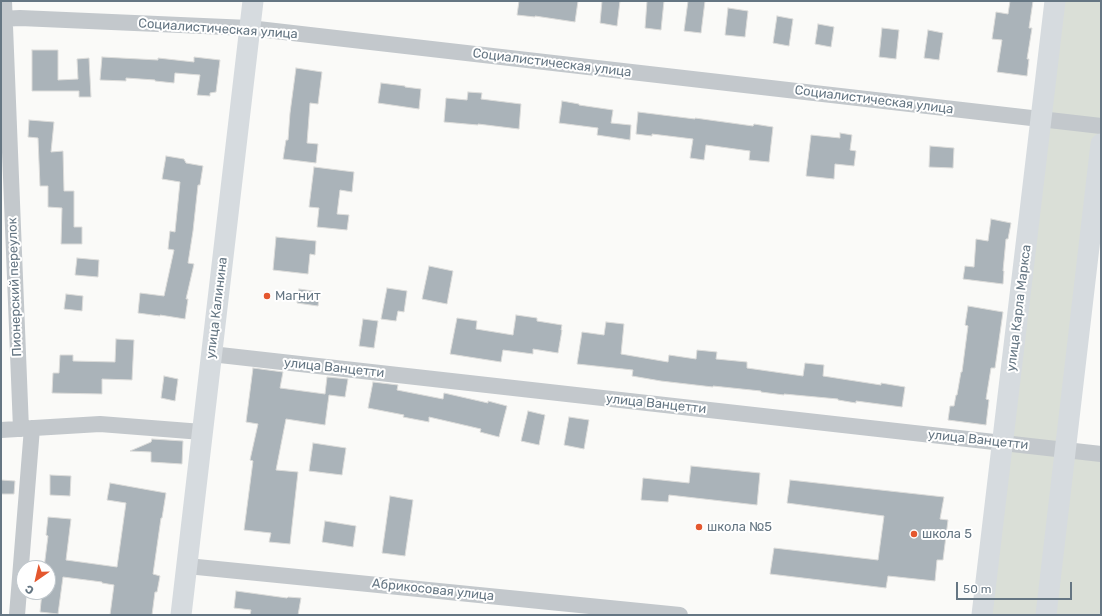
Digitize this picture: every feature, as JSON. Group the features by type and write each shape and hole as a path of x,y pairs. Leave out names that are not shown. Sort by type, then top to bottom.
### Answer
{"main road":[{"name":"улица Калинина","path":"181,615 253,1"},
{"name":"улица Карла Маркса","path":"982,615 1055,1"},
{"path":"1046,615 1101,144"}],"street":[{"name":"Пионерский переулок","path":"4,1 3,19 27,428 17,615"},
{"name":"Социалистическая улица","path":"3,19 20,18 249,28 1101,126"},
{"name":"улица Ванцетти","path":"211,354 1101,454"},
{"path":"1,430 100,424 202,432"},
{"name":"Абрикосовая улица","path":"187,566 680,615"}],"shaded area":[{"path":"1055,1 1101,1 1101,144 1066,449 1101,454 1101,615 981,615"}],"building":[{"path":"519,1 578,1 575,22 517,15"},
{"path":"602,1 620,1 617,26 600,23"},
{"path":"647,1 664,1 661,30 645,28"},
{"path":"688,1 705,1 701,33 684,31"},
{"path":"1010,1 1033,1 1029,28 1032,28 1027,59 1029,59 1027,76 997,72 1002,40 992,39 996,12 1008,14"},
{"path":"728,8 748,11 745,37 725,35"},
{"path":"777,16 793,19 789,46 773,43"},
{"path":"818,24 834,27 831,47 815,44"},
{"path":"882,28 899,30 896,59 879,57"},
{"path":"928,30 943,33 939,60 924,58"},
{"path":"32,50 58,50 58,80 78,79 77,59 89,58 91,97 79,97 79,91 32,91"},
{"path":"102,57 158,60 158,58 194,62 194,57 220,60 216,92 210,93 210,96 197,95 200,75 175,73 174,83 126,78 126,81 100,80"},
{"path":"296,68 322,72 318,104 310,103 307,143 318,144 316,163 283,159 286,140 288,140"},
{"path":"381,83 421,89 419,109 378,103"},
{"path":"468,92 482,93 481,99 521,104 519,129 444,122 446,98 467,100"},
{"path":"562,101 613,110 611,123 631,125 630,140 597,135 598,128 559,123"},
{"path":"638,112 753,126 754,124 773,127 769,162 749,160 750,151 706,145 704,160 690,158 693,139 652,134 652,136 636,134"},
{"path":"29,120 54,122 51,152 63,151 64,191 74,191 74,227 82,227 82,244 61,244 62,208 48,207 48,186 40,186 38,138 28,137"},
{"path":"840,133 852,135 850,150 856,151 854,166 835,164 834,179 806,176 811,135 840,138"},
{"path":"930,146 954,148 953,168 929,167"},
{"path":"166,156 184,159 186,163 203,166 200,185 198,185 188,263 194,264 186,299 188,299 185,319 138,313 140,293 164,296 174,250 168,249 170,231 175,232 180,182 162,179"},
{"path":"314,167 354,172 352,192 340,190 337,214 349,215 347,230 317,227 319,208 309,207"},
{"path":"991,219 1011,223 1008,239 1006,239 1003,284 963,279 965,266 974,267 976,239 988,241"},
{"path":"276,237 316,241 315,255 310,254 308,274 273,270"},
{"path":"77,258 99,260 98,277 75,275"},
{"path":"429,266 453,271 447,304 422,299"},
{"path":"387,288 407,291 404,312 398,311 396,321 381,319"},
{"path":"299,289 320,292 318,306 297,303"},
{"path":"66,294 83,296 82,311 64,309"},
{"path":"968,306 1003,312 995,368 991,368 986,399 989,400 986,425 948,420 950,406 954,406 962,372 968,326 965,325"},
{"path":"516,315 537,318 537,321 562,325 558,353 533,349 533,354 503,350 501,362 450,354 457,318 477,321 476,329 513,335"},
{"path":"363,319 378,321 374,348 359,346"},
{"path":"606,322 624,324 621,354 668,362 669,355 696,359 697,350 717,352 716,359 747,362 747,368 803,376 805,363 824,365 823,376 881,385 881,383 905,387 902,407 661,381 632,376 633,370 577,364 582,332 604,335"},
{"path":"116,339 134,340 132,380 102,379 102,394 52,393 53,373 59,373 60,355 73,355 73,361 115,362"},
{"path":"253,368 283,372 280,388 325,394 327,377 348,379 345,397 329,395 325,425 286,419 276,470 298,472 290,544 269,542 271,533 244,530 253,461 250,460 258,424 246,422"},
{"path":"164,376 178,379 175,401 161,398"},
{"path":"373,382 398,385 397,390 443,399 444,393 507,406 499,437 480,432 481,429 429,417 429,422 403,417 404,415 368,408"},
{"path":"528,411 545,415 539,445 521,441"},
{"path":"569,417 589,420 584,449 564,445"},
{"path":"152,439 183,441 182,464 151,462 151,452 130,451 151,442"},
{"path":"313,443 346,448 342,475 309,471"},
{"path":"691,466 760,473 757,505 669,495 668,502 641,500 643,478 689,483"},
{"path":"50,475 71,476 70,496 50,495"},
{"path":"1,480 15,481 14,494 1,494"},
{"name":"школа 5","path":"790,480 944,497 940,519 948,520 943,560 937,560 935,581 888,576 886,588 770,574 774,548 878,560 884,516 787,503"},
{"path":"110,483 166,493 153,574 160,576 157,592 155,592 152,615 110,615 114,585 63,577 58,614 40,612 41,600 56,600 56,560 45,560 48,536 46,535 48,517 71,519 66,560 117,567 126,503 107,500"},
{"path":"390,496 413,500 405,556 382,553"},
{"path":"325,521 356,526 353,547 322,542"},
{"path":"236,591 287,598 301,598 298,615 250,615 251,610 234,608"}],"place":[{"name":"Магнит","path":"267,296"},
{"name":"школа №5","path":"699,527"},
{"name":"школа 5","path":"914,534"}]}
